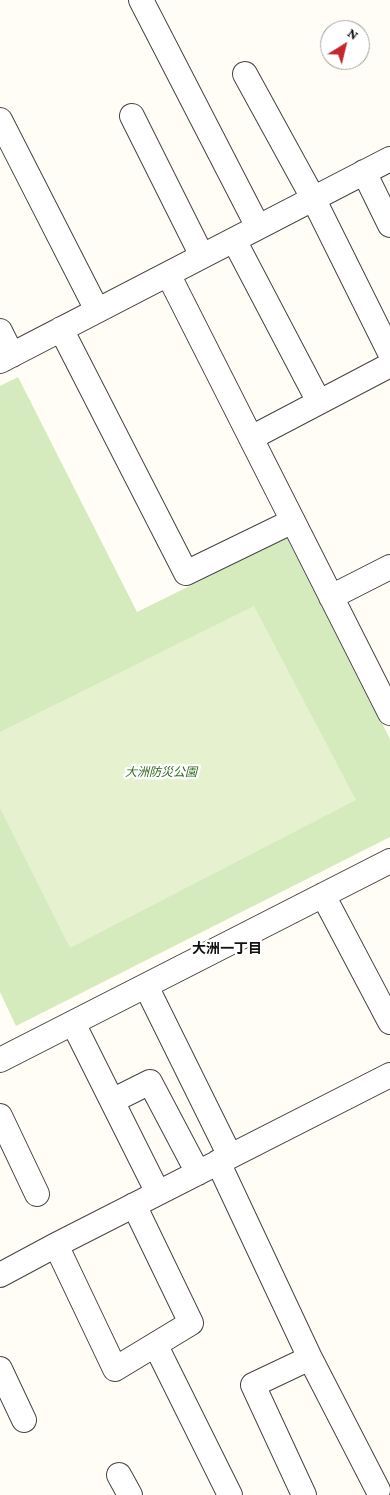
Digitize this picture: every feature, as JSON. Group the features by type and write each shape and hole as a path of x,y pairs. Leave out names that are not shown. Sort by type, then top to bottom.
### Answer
{"street":[{"path":"141,0 258,227"},
{"path":"245,74 313,198 390,353"},
{"path":"132,116 202,256"},
{"path":"0,120 97,310"},
{"path":"0,331 6,358 390,159"},
{"path":"364,172 390,225"},
{"path":"234,240 319,402"},
{"path":"168,274 390,713"},
{"path":"61,329 186,573 293,521"},
{"path":"251,438 390,365"},
{"path":"332,597 390,568"},
{"path":"0,1060 390,861"},
{"path":"324,895 390,1022"},
{"path":"146,986 215,1164 310,1358 378,1489"},
{"path":"73,1023 158,1193"},
{"path":"0,1276 56,1245 390,1075"},
{"path":"112,1101 150,1082 215,1164"},
{"path":"0,1116 37,1194"},
{"path":"56,1245 115,1369 192,1323 134,1205"},
{"path":"156,1346 230,1495"},
{"path":"304,1495 253,1385 310,1358"},
{"path":"0,1368 24,1420"}],"green space":[{"name":"大洲防災公園","path":"18,377 137,612 287,538 390,739 390,837 16,1026 0,992 0,386"},
{"path":"254,606 356,800 70,948 0,808 0,732"}],"district":[{"name":"大洲一丁目","path":"227,949"}]}
